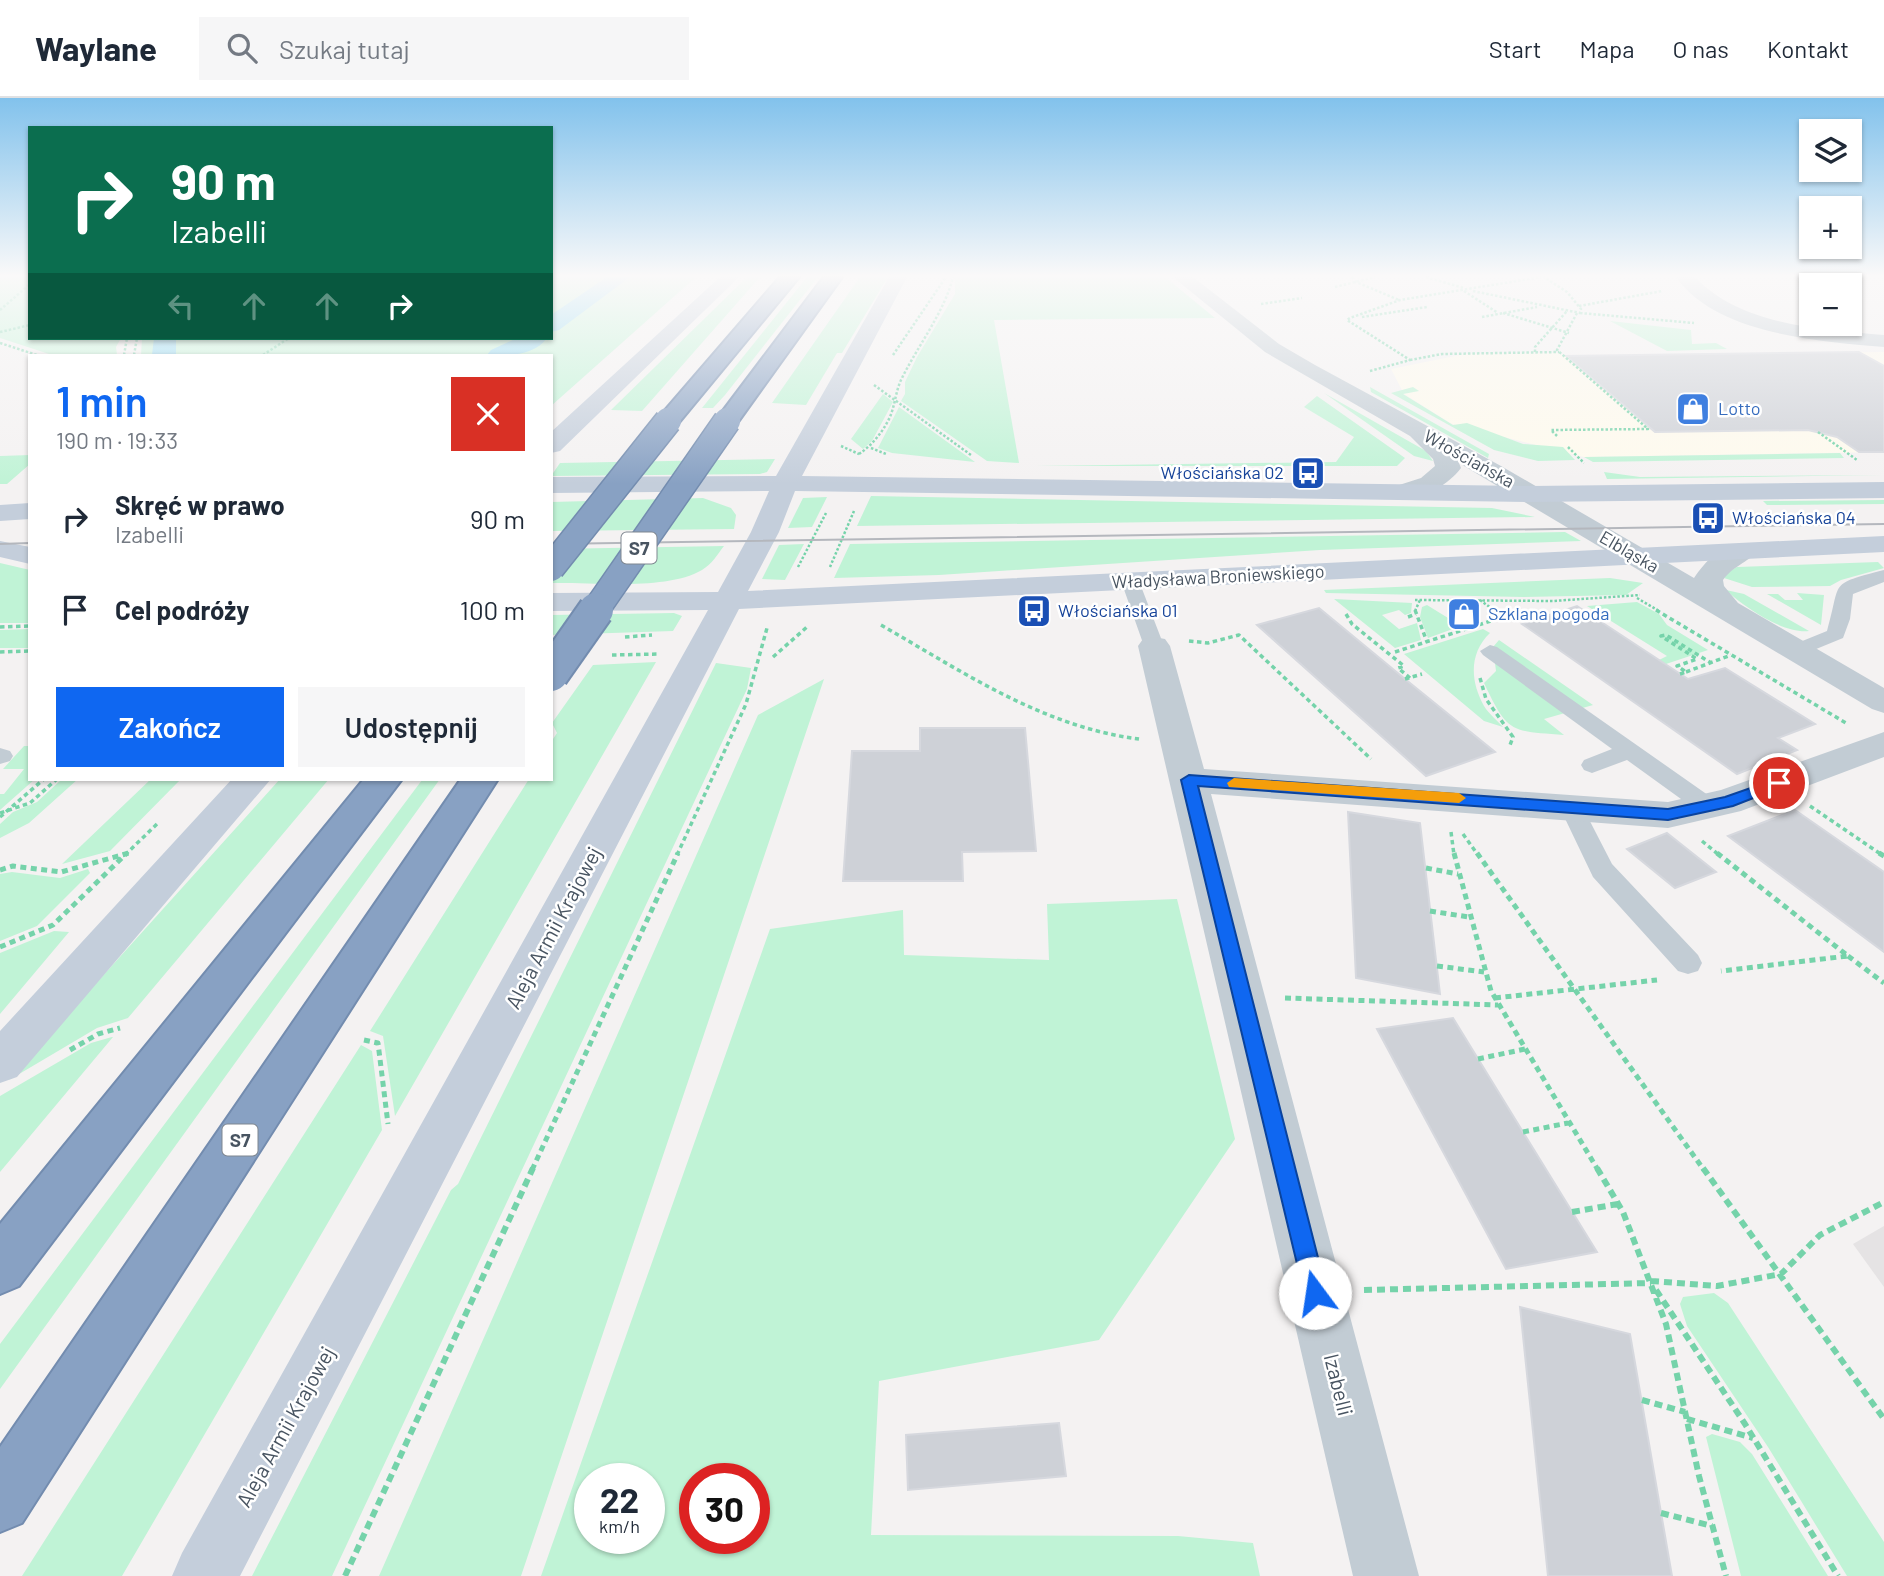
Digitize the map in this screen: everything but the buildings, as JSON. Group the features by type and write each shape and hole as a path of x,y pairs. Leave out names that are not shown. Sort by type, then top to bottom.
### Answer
{"highway":[{"path":"553,565 732,346"},
{"name":"S7","path":"553,671 782,346"},
{"path":"0,1267 382,781"},
{"name":"S7","path":"0,1501 479,781"}],"main road":[{"path":"553,444 655,346"},
{"name":"Aleja Armii Krajowej","path":"205,1576 436,1150 765,532 785,483 803,455 861,346"},
{"path":"553,485 839,482 1531,494 1884,489"},
{"path":"0,513 28,511"},
{"name":"Władysława Broniewskiego","path":"553,602 728,601 1884,544"},
{"path":"0,549 28,556"},
{"path":"0,1063 251,781"}],"street":[{"name":"Włościańska","path":"1272,346 1286,357 1531,494"},
{"name":"Włościańska","path":"1402,492 1430,483 1448,468 1447,461 1436,447 1406,425"},
{"name":"Elbląska","path":"1531,494 1884,702"},
{"name":"Elbląska","path":"1727,609 1709,587 1708,579 1723,560 1741,552"},
{"name":"Izabelli","path":"1166,643 1183,760 1386,1576"},
{"path":"1183,760 1701,821 1728,802 1883,745"}],"lane":[{"path":"1797,650 1836,634 1841,594 1846,588 1884,576"},
{"path":"1130,581 1166,643"},
{"path":"1490,652 1628,751 1701,821"},
{"path":"1592,765 1628,751"},
{"path":"1571,806 1602,870 1697,968"}],"path":[{"path":"9,346 34,354"},
{"path":"888,363 899,346"},
{"path":"345,1576 746,704 761,657 762,639 839,482 859,454 871,448 878,439 901,394 899,384 919,346"},
{"path":"1388,346 1410,360"},
{"path":"1535,353 1536,346"},
{"path":"1557,346 1560,352 1648,429 1550,430 1557,436"},
{"path":"1363,372 1442,354 1560,352"},
{"path":"865,391 881,374"},
{"path":"873,385 974,457"},
{"path":"1818,432 1858,461"},
{"path":"838,439 842,446 866,459"},
{"path":"1568,447 1584,463"},
{"path":"1637,598 1883,745"},
{"path":"1421,600 1416,604 1416,614 1427,642"},
{"path":"1395,652 1503,617 1479,600"},
{"path":"1346,614 1352,624 1404,666 1398,668 1408,678 1422,674"},
{"path":"1408,617 1416,614"},
{"path":"877,623 1039,712 1080,730 1183,760"},
{"path":"0,627 28,626"},
{"path":"617,638 671,633 704,645"},
{"path":"1166,643 1208,643 1239,635 1379,766"},
{"path":"1686,672 1677,666 1697,659 1661,636 1666,635 1711,663"},
{"path":"605,655 704,645"},
{"path":"0,652 28,651"},
{"path":"1680,674 1732,655"},
{"path":"7,811 42,781"},
{"path":"0,815 30,803 55,781"},
{"path":"1800,799 1884,856"},
{"path":"1701,821 1848,956 1884,983"},
{"path":"1726,1576 1666,1324 1618,1204 1496,1002 1458,874 1453,825 1576,990 1884,1419"},
{"path":"0,870 13,866 61,872 130,852 52,925 0,947"},
{"path":"1426,868 1458,874"},
{"path":"1430,911 1469,917"},
{"path":"1697,968 1848,956"},
{"path":"1437,966 1485,972"},
{"path":"1278,998 1496,1002 1667,979"},
{"path":"365,1040 378,1043 388,1124"},
{"path":"1478,1059 1525,1049"},
{"path":"1523,1132 1568,1123"},
{"path":"1362,1290 1650,1281 1717,1286 1781,1274 1820,1234 1884,1202"},
{"path":"1572,1212 1618,1204"},
{"path":"1650,1281 1754,1438 1838,1576"},
{"path":"1642,1400 1754,1438"},
{"path":"1661,1513 1712,1526"}],"shaded area":[{"path":"1884,352 1884,452 1584,457 1452,424 1404,394 1391,369 1465,354 1557,353 1566,356"},
{"path":"1884,1226 1884,1287 1853,1244"}],"green space":[{"path":"24,346 117,346 117,354 49,354"},
{"path":"142,346 618,346 553,404 553,354 141,354"},
{"path":"676,346 699,346 642,411 611,410"},
{"path":"752,346 764,346 713,408 702,408"},
{"path":"812,346 846,346 842,353 837,353 806,405 772,403"},
{"path":"924,346 999,346 1019,463 987,461 901,401 905,394 905,382"},
{"path":"1657,346 1721,346 1727,349 1667,351"},
{"path":"1370,387 1489,454 1488,458 1371,392"},
{"path":"1413,387 1419,391 1403,394 1453,425 1467,423 1523,444 1563,447 1575,460 1538,461 1494,450 1391,393"},
{"path":"1324,393 1426,451 1433,461 1414,456"},
{"path":"883,394 893,402 872,441 863,449 851,439"},
{"path":"1317,396 1405,458 1397,466 1035,466 1336,462 1354,437 1304,407"},
{"path":"899,407 975,462 892,453 878,448"},
{"path":"1840,453 1844,458 1593,462 1584,457"},
{"path":"28,455 28,466 7,484 0,484 0,456"},
{"path":"775,459 767,472 760,474 553,476 560,463"},
{"path":"1604,472 1640,477 1884,475 1607,479"},
{"path":"871,496 1492,508 1535,517 857,526"},
{"path":"827,497 812,527 788,528 803,498"},
{"path":"703,498 731,508 736,515 734,529 553,531 553,502"},
{"path":"1884,500 1884,504 1767,505 1763,501"},
{"path":"1565,532 1581,541 1320,550 939,575 834,578 850,544"},
{"path":"804,544 785,580 762,579 779,545"},
{"path":"724,546 712,562 687,577 629,584 553,583 553,549"},
{"path":"1878,562 1884,568 1841,580 1830,586 1752,587 1724,578 1726,573 1737,567"},
{"path":"0,563 28,570 28,623 0,623"},
{"path":"1610,578 1643,583 1626,595 1523,597 1326,593 1324,590"},
{"path":"1726,590 1744,594 1809,631 1776,624 1753,611"},
{"path":"1797,593 1824,595 1821,625 1767,594 1778,594 1785,600 1803,600"},
{"path":"1334,599 1412,603 1411,613 1405,615 1399,610 1382,615 1399,629 1417,623 1421,640 1395,648"},
{"path":"1637,602 1659,614 1667,625 1708,650 1666,664 1659,660 1667,656 1587,606"},
{"path":"1427,605 1461,626 1428,638 1420,617 1422,607"},
{"path":"674,613 682,616 673,631 553,635 553,615"},
{"path":"28,629 28,648 0,648 0,630"},
{"path":"1483,629 1490,633 1475,658 1476,687 1488,712 1503,727 1484,721 1404,654"},
{"path":"1499,640 1593,705 1544,719 1564,735 1513,727 1499,712 1484,683 1496,671 1493,647"},
{"path":"656,662 395,1116 383,1036 370,1031 528,781 553,781 553,739 557,733 553,722 593,665"},
{"path":"716,663 751,668 747,689 332,1576 252,1576 451,1190 458,1184"},
{"path":"824,679 521,1576 379,1576 758,715"},
{"path":"24,746 28,746 28,781 33,781 0,810 0,794 4,794 24,769 3,769"},
{"path":"60,781 76,781 29,823 0,838 0,824 13,812 37,802"},
{"path":"149,781 179,781 110,851 62,864"},
{"path":"278,781 327,781 128,1018 97,1028 9,1080"},
{"path":"421,781 439,781 0,1389 0,1344"},
{"path":"88,869 90,873 37,926 0,941 0,874 12,872 60,878"},
{"path":"1177,899 1235,1139 1099,1340 879,1381 871,1535 1178,1536 1253,1543 1260,1576 541,1576 574,1483 574,1554 665,1554 665,1463 581,1463 770,929 903,910 904,955 1049,960 1047,904"},
{"path":"54,931 69,932 0,1014 0,953"},
{"path":"113,1037 0,1172 0,1096 91,1043"},
{"path":"361,1045 372,1051 382,1130 122,1576 22,1576"},
{"path":"1714,1293 1728,1303 1884,1542 1884,1576 1847,1576 1768,1447 1687,1326 1680,1304 1683,1297"},
{"path":"1712,1434 1740,1442 1752,1454 1828,1576 1741,1576 1706,1437"}],"waterway":[{"path":"164,354 165,346"},
{"path":"501,354 518,346"}],"tram line":[{"path":"553,544 1884,524"},
{"path":"0,544 28,543"}],"slow traffic":[{"path":"1234,783 1459,798"}],"place":[{"name":"Lotto","path":"1693,409"},
{"name":"Włościańska 02","path":"1308,473"},
{"name":"Włościańska 04","path":"1708,518"},
{"name":"Włościańska 01","path":"1034,611"},
{"name":"Szklana pogoda","path":"1464,614"}],"route":[{"path":"1315,1293 1189,780 1668,815 1728,802 1779,783"}]}
